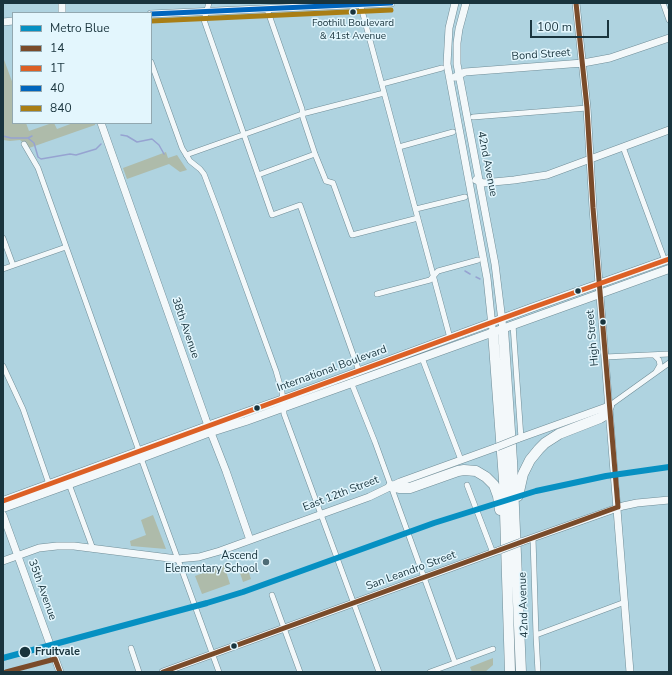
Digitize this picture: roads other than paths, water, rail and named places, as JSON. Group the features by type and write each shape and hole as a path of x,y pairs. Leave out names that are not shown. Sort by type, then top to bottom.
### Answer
{"highway":[{"path":"503,324 512,461 510,672"},
{"path":"492,328 521,672"},
{"path":"511,566 518,494 523,474 530,460 539,449 552,438 600,418 605,415 609,406"},
{"path":"391,486 410,488 464,470 476,471 486,477 494,485 498,496 511,566"}],"main road":[{"path":"152,14 267,9 282,6 391,3"},
{"name":"42nd Avenue","path":"455,3 449,28 447,51 448,64 487,278 492,328"},
{"name":"42nd Avenue","path":"466,3 461,18 457,43 458,74 496,270 503,324"},
{"name":"High Street","path":"576,3 587,108 599,284 630,672"},
{"name":"Bond Street","path":"458,74 466,72 583,63 610,58 669,38"},
{"path":"452,91 453,79 458,74"},
{"name":"38th Avenue","path":"100,124 250,540"},
{"path":"463,150 469,159 474,179 479,182 514,180 538,177 669,130"},
{"name":"International Boulevard","path":"3,508 210,429 283,403 422,358 599,284 667,260"},
{"name":"International Boulevard","path":"503,324 514,325 669,269"},
{"name":"International Boulevard","path":"283,403 359,371 450,338 492,328"},
{"name":"East 12th Street","path":"3,560 39,548 57,546 93,548 177,559 206,555 369,497 391,486 609,406"},
{"name":"International Boulevard","path":"3,501 49,484 140,455"},
{"name":"San Leandro Street","path":"163,672 618,507 638,503 669,500"},
{"name":"35th Avenue","path":"3,515 60,672"}],"street":[{"path":"209,3 204,20 272,215 300,205 359,371"},
{"path":"663,3 669,20"},
{"path":"360,4 450,338"},
{"path":"267,9 302,109 303,118 315,154 326,181 333,183 352,235 418,218"},
{"path":"152,65 182,148 186,155 204,174 276,371 282,392 284,414 379,672"},
{"path":"382,84 442,68"},
{"path":"186,155 302,114 384,93"},
{"path":"473,117 587,108"},
{"path":"399,147 454,132"},
{"path":"24,144 38,168 177,559 220,672"},
{"path":"623,147 667,260"},
{"path":"258,175 315,154"},
{"path":"416,209 466,197"},
{"path":"3,238 13,265"},
{"path":"3,269 66,247"},
{"path":"377,294 430,280 438,271 478,260"},
{"path":"514,325 519,438"},
{"path":"605,357 669,354"},
{"path":"654,355 659,360 660,365 656,373"},
{"path":"422,358 461,460"},
{"name":"East 12th Street","path":"609,406 669,363"},
{"path":"3,366 23,409 49,484"},
{"path":"351,382 391,486 455,663"},
{"path":"69,484 93,548"},
{"path":"467,485 492,553"},
{"name":"42nd Avenue","path":"533,538 538,672"},
{"path":"272,595 300,672"},
{"path":"536,635 625,602"},
{"path":"131,648 139,672"},
{"path":"430,672 493,649"}],"waterway":[{"path":"121,135 127,136 137,142 152,139 159,145 164,154"},
{"path":"3,136 11,138 28,138 34,143 38,157 41,159 70,154 76,155 96,149 101,144"},
{"path":"28,138 32,136"},
{"path":"465,271 470,274"},
{"path":"476,277 480,279"}],"metro line":[{"name":"Blue","path":"3,658 243,592 434,523 536,491 606,476 669,467"}],"place":[{"name":"Foothill Boulevard & 41st Avenue","path":"353,12"},
{"name":"Ascend Elementary School","path":"266,562"},
{"name":"Fruitvale","path":"25,652"}]}
